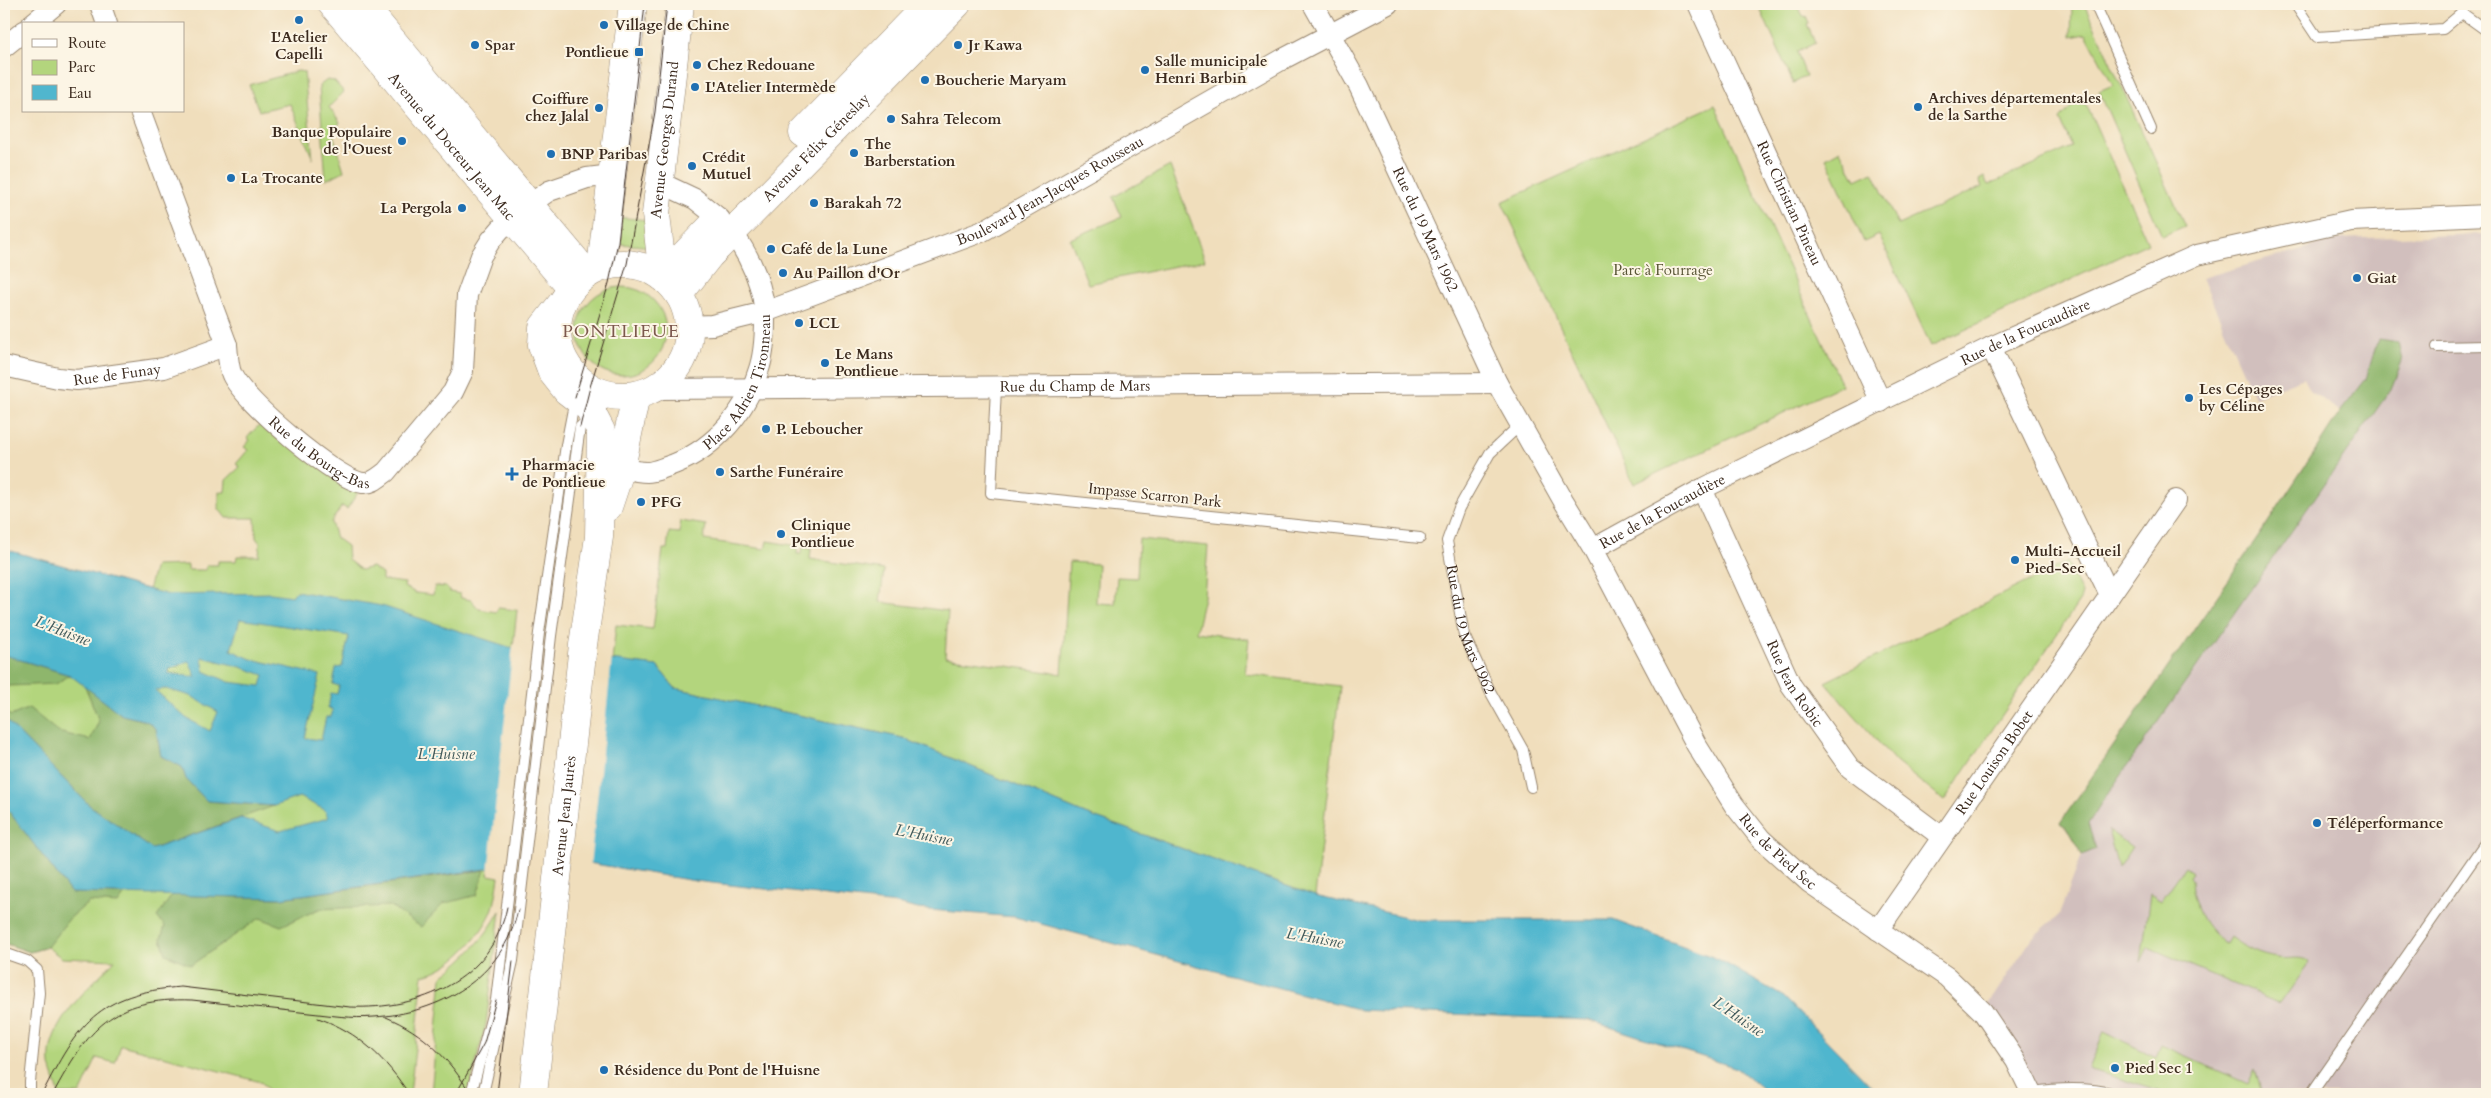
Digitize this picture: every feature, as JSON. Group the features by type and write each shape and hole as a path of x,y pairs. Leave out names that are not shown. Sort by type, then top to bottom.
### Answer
{"main road":[{"name":"Avenue du Docteur Jean Mac","path":"332,4 520,209"},
{"name":"Avenue du Docteur Jean Mac","path":"362,4 520,209 580,283"},
{"path":"584,406 567,391 552,372 542,345 543,326 580,283 616,264 638,265 671,286 685,307 689,326 686,350 680,364 670,376 634,393 585,384 574,375 565,361 557,335 558,319 580,283 612,176 633,4"},
{"name":"Avenue Georges Durand","path":"671,286 656,214 680,4"},
{"name":"Avenue Félix Géneslay","path":"671,286 928,4"},
{"name":"Avenue Félix Géneslay","path":"726,225 957,4"},
{"name":"Avenue Jean Jaurès","path":"599,537 621,468 634,393"},
{"name":"Avenue Jean Jaurès","path":"532,1094 583,645 599,537 601,430 584,406"}],"street":[{"path":"34,22 56,4"},
{"path":"100,4 106,22"},
{"name":"Rue du 19 Mars 1962","path":"1313,4 1332,33 1359,86 1497,383 1593,549"},
{"name":"Boulevard Jean-Jacques Rousseau","path":"689,326 712,325 765,312 981,232 1283,59 1388,4"},
{"name":"Rue Christian Pineau","path":"1698,4 1881,402"},
{"path":"4,47 22,32"},
{"name":"Rue du Bourg-Bas","path":"140,112 227,345 231,374 250,398 328,467 346,478 364,483 373,482 398,459 453,392 463,371 464,327 467,295 471,279 491,240 520,209"},
{"path":"520,209 567,183 612,176"},
{"name":"Place Adrien Tironneau","path":"621,468 650,472 683,461 704,448 726,429 739,412 752,389 764,350 765,312 757,276 726,225 695,199 661,183"},
{"name":"Rue de la Foucaudière","path":"1593,549 1702,489 1991,347 2197,255 2351,221 2487,215"},
{"name":"Rue de Funay","path":"4,366 58,378 77,380 164,368 227,345"},
{"path":"1991,347 2110,595"},
{"name":"Rue du Champ de Mars","path":"634,393 752,389 1497,383"},
{"name":"Rue Jean Robic","path":"1702,489 1795,691 1850,768 1942,837"},
{"name":"Rue Louison Bobet","path":"1878,930 2176,500"},
{"name":"Rue de Pied Sec","path":"1593,549 1697,746 1734,805 1760,839 1810,883 1947,977 1983,1012 2016,1061 2032,1093"}],"lane":[{"path":"2095,4 2151,129"},
{"path":"2295,4 2317,37 2443,29 2462,9 2487,31"},
{"path":"2437,347 2487,346"},
{"name":"Impasse Scarron Park","path":"996,388 992,493 1420,538"},
{"path":"584,406 634,393"},
{"path":"471,1094 496,1000 539,633 564,453 584,406"},
{"path":"483,1094 513,961 551,636 584,406"},
{"name":"Rue du 19 Mars 1962","path":"1520,425 1490,453 1459,508 1447,541 1464,635 1490,693 1523,750 1531,787"},
{"path":"2311,1094 2487,840"},
{"path":"4,953 27,961 37,970 39,993 30,1094"},
{"path":"2032,1093 2072,1089 2102,1090 2116,1094"}],"shaded area":[{"path":"2487,234 2487,1094 2032,1094 1983,1012 2033,937 2059,915 2082,855 2066,827 2060,823 2261,533 2341,412 2311,392 2304,378 2254,397 2202,278 2338,239"}],"green space":[{"path":"1758,4 1798,4 1803,17 1806,16 1809,23 1807,24 1815,43 1797,52 1806,76 1793,83"},
{"path":"2072,4 2084,4 2185,226 2162,236 2099,91 2113,85 2086,34 2071,37"},
{"path":"298,71 304,72 313,159 290,104 259,111 249,85"},
{"path":"327,80 334,81 344,92 329,107 340,123 332,131 344,171 326,180 319,86"},
{"path":"2079,99 2087,106 2148,243 1931,346 1879,235 1864,242 1826,158 1840,150 1856,180 1873,172 1898,225 1982,187 1979,180 1984,177 1988,185 2072,147 2060,119"},
{"name":"Parc à Fourrage","path":"1715,105 1842,385 1634,484 1502,202"},
{"path":"1170,166 1205,260 1088,284 1070,239 1122,217 1113,197"},
{"path":"614,217 649,220 653,247 611,243"},
{"path":"622,287 639,290 647,294 659,306 663,314 666,331 663,348 659,356 647,368 639,372 622,375 605,372 597,368 585,356 581,348 578,331 581,314 585,306 597,294 605,290"},
{"path":"2378,339 2398,342 2402,361 2391,389 2100,805 2088,824 2096,849 2082,855 2066,827 2060,823 2261,533 2341,411 2366,379"},
{"path":"270,417 364,483 347,509 342,506 331,522 336,538 347,546 348,560 361,570 372,567 382,574 382,580 405,583 404,587 416,593 433,595 435,586 446,587 450,592 460,594 461,598 471,600 479,609 496,612 498,608 517,610 488,875 499,877 492,911 473,942 464,951 434,972 423,975 410,1094 273,1094 261,1082 121,1045 115,1063 97,1058 80,1094 59,1094 50,1065 50,1050 55,1035 71,1007 115,960 62,958 47,947 30,952 4,943 4,608 129,655 155,566 188,565 188,570 206,570 207,565 218,565 218,561 236,561 237,556 259,556 260,543 256,538 255,518 226,518 219,509 219,492 225,492 226,480 240,467 236,464 248,450 244,447 250,440 247,438"},
{"path":"681,521 706,525 704,540 765,549 767,541 798,546 797,554 801,554 803,547 811,549 810,559 884,570 880,602 948,611 945,657 1062,674 1069,562 1098,564 1096,603 1115,604 1117,577 1137,578 1139,539 1208,546 1204,597 1196,632 1249,639 1245,674 1340,686 1315,896 1085,814 903,738 675,688 657,666 612,661 616,625 653,629 663,549 667,549 669,532 679,533"},
{"path":"2067,562 2082,593 2080,600 1944,801 1896,762 1825,682"},
{"path":"4,655 70,675 56,684 8,686 4,693"},
{"path":"85,686 122,715 147,721 156,729 161,756 182,767 186,779 207,801 274,806 152,849 89,805 4,718 4,709 11,716 29,708 58,732 90,740 99,721"},
{"path":"4,805 71,893 125,894 118,904 89,902 69,919 47,947 30,952 4,943"},
{"path":"2108,830 2132,847 2118,868"},
{"path":"2185,867 2192,872 2189,877 2201,916 2218,938 2226,944 2230,937 2247,948 2271,957 2295,958 2310,962 2280,1004 2148,947 2141,962 2150,894 2161,901"},
{"path":"485,870 477,895 443,904 421,927 390,906 319,909 281,926 260,918 191,965 166,954 161,939 165,926 157,917 172,895 281,898"},
{"path":"500,911 486,1024 468,1094 431,1094 442,976 474,947"},
{"path":"2104,1032 2156,1057 2161,1045 2248,1084 2255,1069 2262,1094 2167,1094 2089,1069"}],"water":[{"name":"L'Huisne","path":"4,549 169,595 271,593 292,596 296,591 382,606 509,647 657,666 675,688 903,738 1085,814 1315,896 1419,920 1613,920 1718,959 1784,997 1879,1094 1769,1094 1737,1068 1588,1020 1361,1010 1015,917 918,909 897,904 695,881 518,851 500,867 281,898 71,893 4,805 4,718 89,805 152,849 241,818 280,831 328,818 325,810 299,797 274,806 207,801 186,779 182,767 161,756 156,729 147,721 122,715 70,675 4,655","holes":["240,619 349,636 342,667 336,668 333,684 339,686 337,694 331,693 328,708 333,710 331,717 326,717 321,740 305,738 320,675 251,659 231,650","202,657 264,675 261,686 229,682 204,671","189,661 196,677 168,673 170,669","166,689 191,696 218,712 210,731 186,718 155,690"]}],"pier":[{"path":"513,645 612,658 590,866 518,854 501,870 488,872"}],"tram line":[{"path":"575,397 609,283 618,242 645,4"},
{"path":"580,427 627,264 655,112 667,4"},
{"path":"42,1094 79,1031 110,1005 129,997 153,990 181,987 350,1007 376,1007 402,1003 426,996 449,986 469,972 486,954 499,932 507,907"},
{"path":"53,1094 78,1051 91,1035 122,1011 141,1004 192,1000 341,1016 374,1017 399,1014 445,999 465,988 483,973 498,955 510,934 518,910"},
{"path":"497,1094 513,961"},
{"path":"456,1094 484,1043 496,1000"},
{"path":"386,1017 413,1031 435,1048 454,1069 471,1094"},
{"path":"318,1018 346,1031 370,1048 391,1069 409,1094"}],"place":[{"name":"L'Atelier Capelli","path":"299,20"},
{"name":"Village de Chine","path":"604,25"},
{"name":"Spar","path":"475,45"},
{"name":"Jr Kawa","path":"958,45"},
{"name":"Pontlieue","path":"639,52"},
{"name":"Chez Redouane","path":"697,65"},
{"name":"Salle municipale Henri Barbin","path":"1145,70"},
{"name":"Boucherie Maryam","path":"925,80"},
{"name":"L'Atelier Intermède","path":"695,87"},
{"name":"Archives départementales de la Sarthe","path":"1918,107"},
{"name":"Coiffure chez Jalal","path":"599,108"},
{"name":"Sahra Telecom","path":"891,119"},
{"name":"Banque Populaire de l'Ouest","path":"402,141"},
{"name":"The Barberstation","path":"854,153"},
{"name":"BNP Paribas","path":"551,154"},
{"name":"Crédit Mutuel","path":"692,166"},
{"name":"La Trocante","path":"231,178"},
{"name":"Barakah 72","path":"814,203"},
{"name":"La Pergola","path":"462,208"},
{"name":"Café de la Lune","path":"771,249"},
{"name":"Au Paillon d'Or","path":"783,273"},
{"name":"Giat","path":"2357,278"},
{"name":"LCL","path":"799,323"},
{"name":"Le Mans Pontlieue","path":"825,363"},
{"name":"Les Cépages by Céline","path":"2189,398"},
{"name":"P. Leboucher","path":"766,429"},
{"name":"Sarthe Funéraire","path":"720,472"},
{"name":"Pharmacie de Pontlieue","path":"512,474"},
{"name":"PFG","path":"641,502"},
{"name":"Clinique Pontlieue","path":"781,534"},
{"name":"Multi-Accueil Pied-Sec","path":"2015,560"},
{"name":"Téléperformance","path":"2317,823"},
{"name":"Pied Sec 1","path":"2115,1068"},
{"name":"Résidence du Pont de l'Huisne","path":"604,1070"}],"district":[{"name":"PONTLIEUE","path":"621,331"}]}
